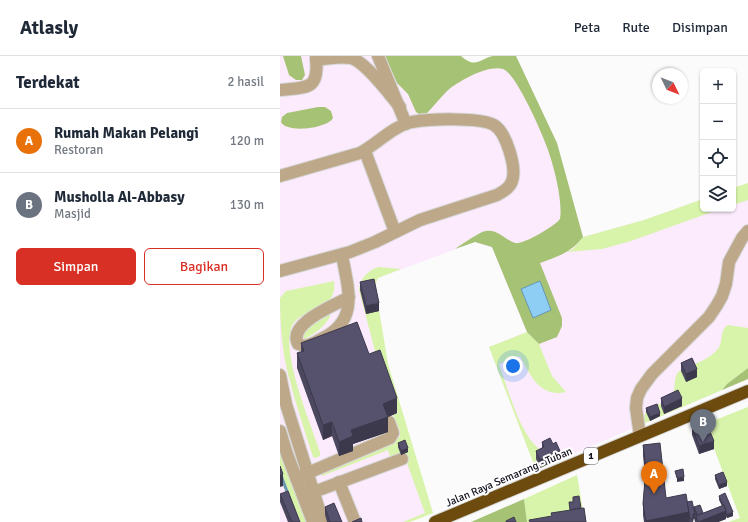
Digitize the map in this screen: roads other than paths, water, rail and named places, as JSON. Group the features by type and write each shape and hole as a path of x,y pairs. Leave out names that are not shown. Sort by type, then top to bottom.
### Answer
{"highway":[{"name":"Jalan Raya Semarang - Tuban","path":"435,522 748,391"}],"lane":[{"path":"378,56 406,124"},
{"path":"280,90 305,86 315,81 317,76 316,58 343,58 357,61 365,67 400,107"},
{"path":"280,176 341,159 365,150 406,124 420,121 444,120 473,121 494,125 502,134 514,173 511,184 503,192 497,195 430,216 369,245 342,255 280,271"},
{"path":"365,150 395,232"},
{"path":"640,436 636,408 641,389 652,374 718,305 726,284 729,262 742,238 748,231"},
{"path":"342,255 349,298 348,311 339,327 324,338 308,346 298,344 296,334 302,325 308,320 349,298"},
{"path":"280,374 302,476 308,494 323,522"},
{"path":"302,476 390,438 393,433 389,422"},
{"path":"280,431 302,476"},
{"path":"308,494 402,459"},
{"path":"339,482 355,522"},
{"path":"308,494 312,522"}],"water":[{"path":"540,281 551,310 533,318 521,289"}],"waterway":[{"path":"280,473 288,494"}],"place":[{"name":"Musholla Al-Abbasy","path":"703,442"},
{"name":"Rumah Makan Pelangi","path":"654,494"}]}
